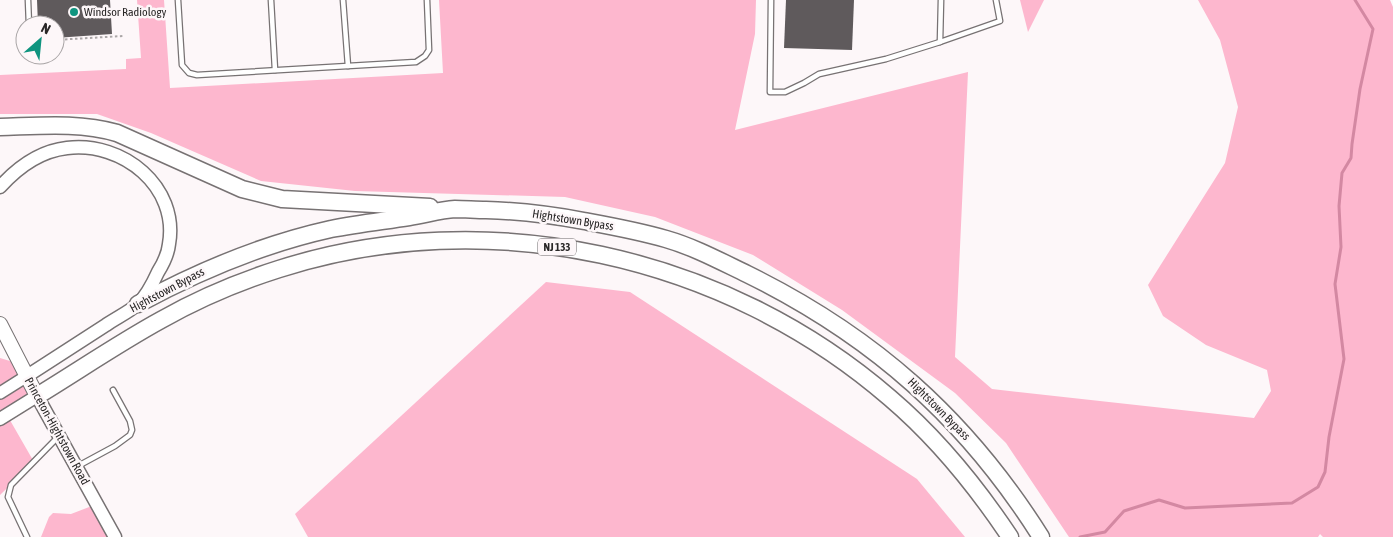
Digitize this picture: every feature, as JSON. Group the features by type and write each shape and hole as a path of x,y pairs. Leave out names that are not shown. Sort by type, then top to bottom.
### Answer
{"highway":[{"path":"0,127 83,126 100,128 118,133 242,189 282,199 455,209"},
{"name":"Hightstown Bypass","path":"138,304 210,268 253,251 297,238 364,223 455,209 509,211 556,216 617,227 666,239 710,255 805,304 882,356 934,402 962,431 994,468 1041,537"},
{"name":"Hightstown Bypass","path":"37,396 159,320 198,300 280,269 343,253 428,242 473,241 550,246 627,260 701,284 782,322 820,345 857,370 924,429 973,485 1010,537"}],"main road":[{"path":"0,187 28,162 66,148 96,149 124,159 136,166 156,185 170,220 169,246 165,260 154,281 138,304"},
{"name":"Hightstown Bypass","path":"27,376 138,304"},
{"name":"Princeton-Hightstown Road","path":"0,324 37,396 116,537"},
{"path":"0,419 37,396"}],"street":[{"path":"0,393 27,376"}],"lane":[{"path":"28,0 29,15"},
{"path":"178,0 182,65 188,73 210,74 416,62 425,56 429,50 427,0"},
{"path":"270,0 275,70"},
{"path":"343,0 348,66"},
{"path":"771,0 770,92 785,92 819,74 872,63 1000,21 996,0"},
{"path":"940,42 941,0"},
{"path":"76,467 115,446 130,435 132,430 130,421 113,390"},
{"path":"27,537 8,497 8,490 59,436"}],"path":[{"path":"65,39 123,36"}],"shaded area":[{"path":"137,0 164,0 170,88 443,73 439,0 756,0 755,34 735,130 968,72 955,357 992,389 1254,418 1271,391 1267,370 1206,345 1163,316 1148,285 1225,163 1238,107 1220,40 1198,0 1390,0 1393,7 1393,537 1323,537 1320,534 1318,537 1069,537 1006,443 955,393 842,310 753,255 655,217 565,197 355,191 261,181 151,133 97,114 0,114 0,75 126,69 126,59 141,58"},
{"path":"1020,0 1044,0 1028,32"},
{"path":"546,282 630,292 917,479 965,537 308,537 295,514"},
{"path":"0,358 20,364 37,396 7,415 34,462 0,495"},
{"path":"97,504 115,537 41,537 49,517 53,513 71,514"}],"building":[{"name":"Windsor Radiology","path":"37,0 110,0 112,34 65,37 65,15 38,15"},
{"path":"786,0 854,0 852,50 784,48"}],"waterway":[{"path":"1080,537 1105,532 1124,511 1159,500 1185,508 1292,503 1318,487 1325,472 1329,437 1344,359 1335,284 1341,247 1339,206 1342,173 1351,158 1360,89 1373,29 1355,0"}],"place":[{"name":"Windsor Radiology","path":"74,12"}]}
